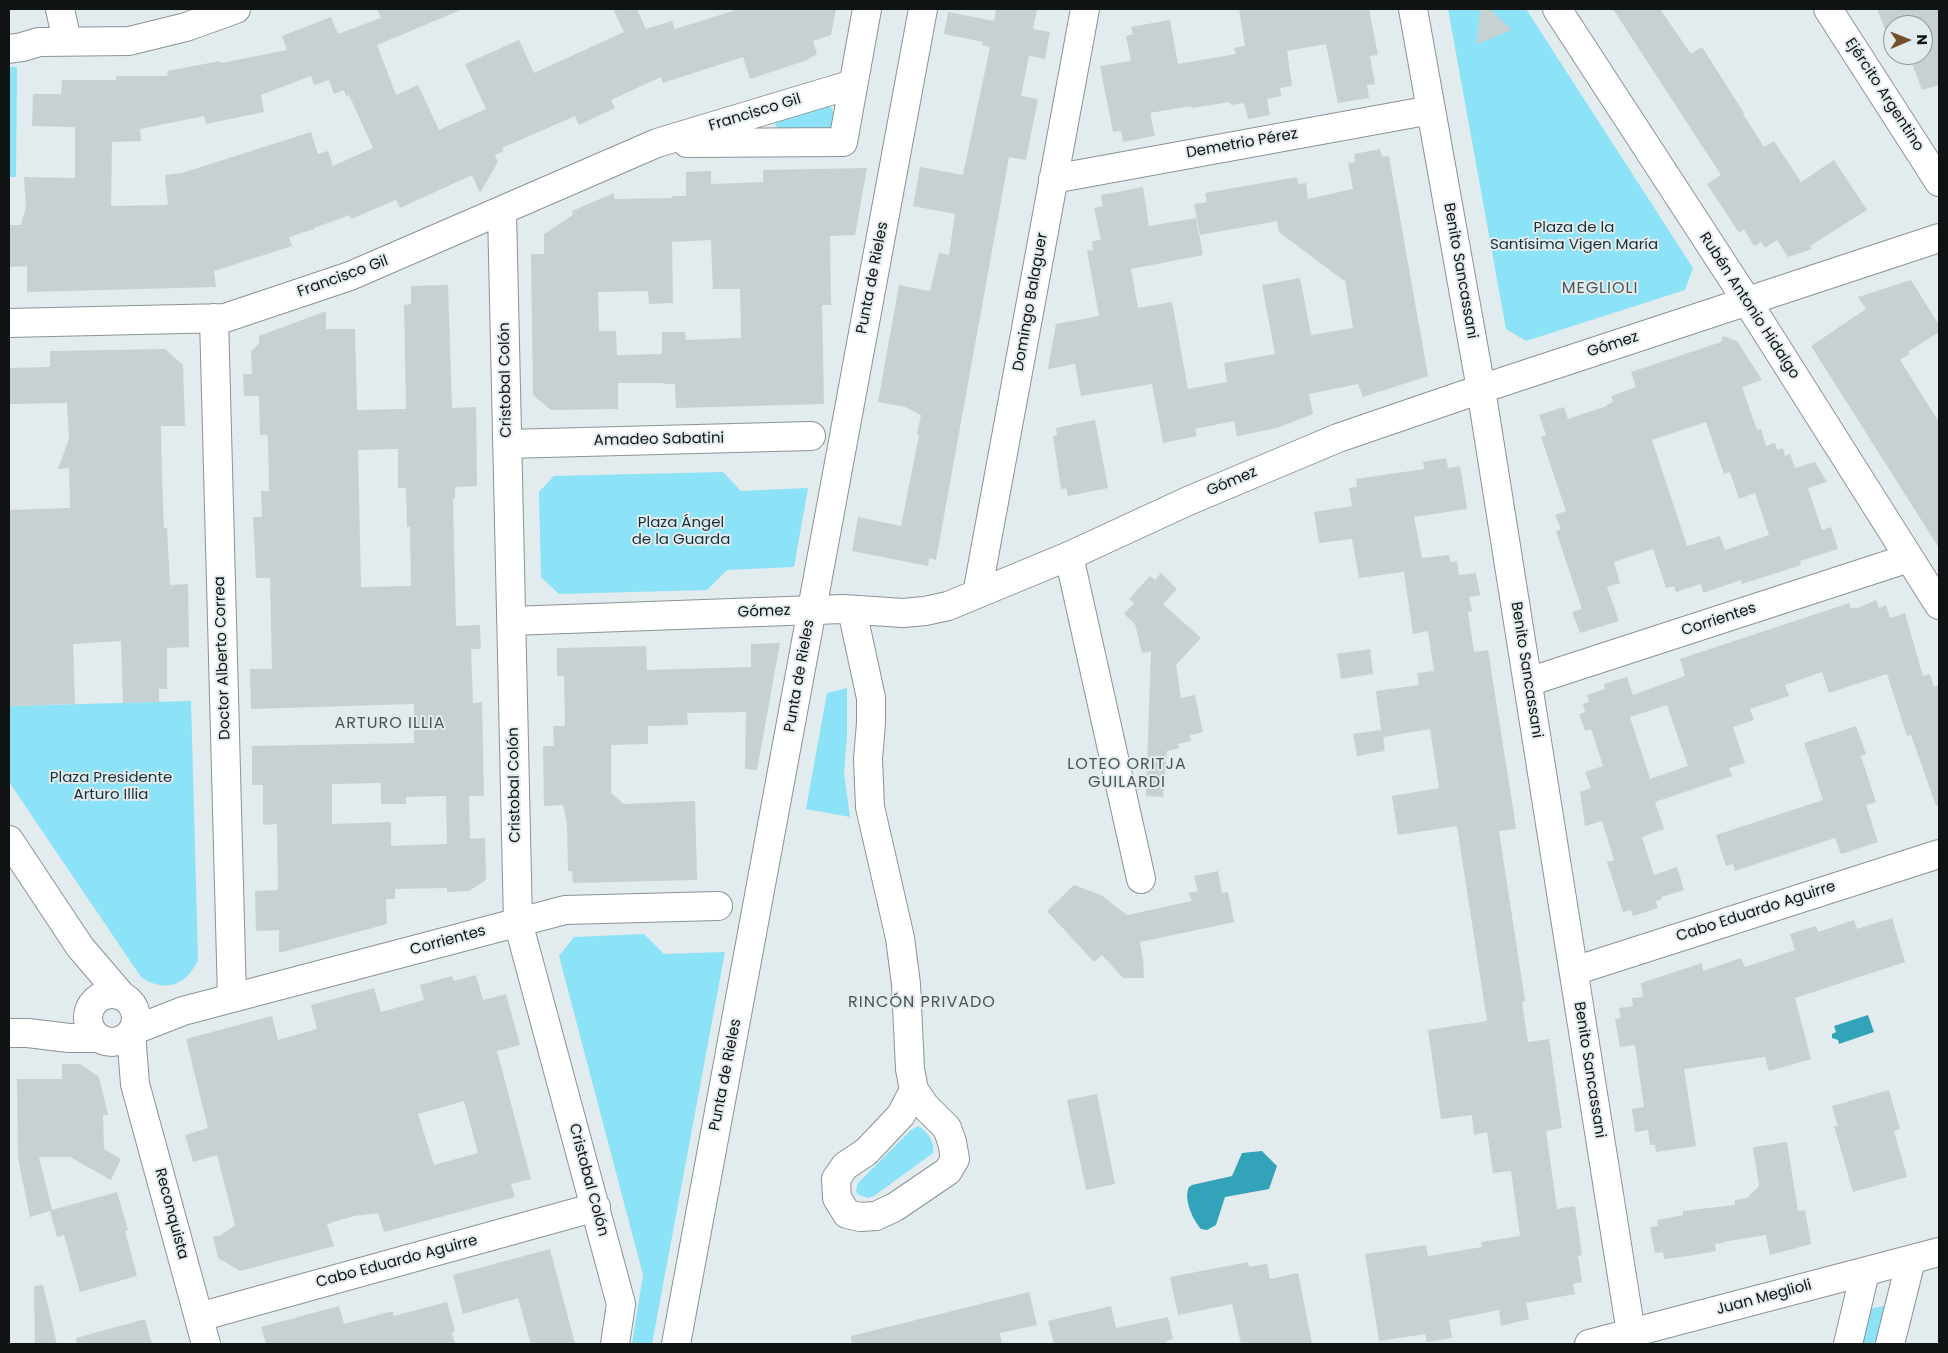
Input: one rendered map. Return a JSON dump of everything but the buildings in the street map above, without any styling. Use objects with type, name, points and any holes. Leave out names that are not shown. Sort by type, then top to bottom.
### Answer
[{"type":"street","points":[[60,9],[67,41]]},
{"type":"street","points":[[9,49],[22,48],[39,42],[129,41],[186,27],[236,9]]},
{"type":"street","points":[[853,84],[867,9]]},
{"type":"street","name":"Punta de Rieles","points":[[676,1344],[924,9]]},
{"type":"street","name":"Domingo Balaguer","points":[[976,594],[1085,9]]},
{"type":"street","name":"Benito Sancassani","points":[[1413,9],[1482,389],[1631,1333]]},
{"type":"street","name":"Rubén Antonio Hidalgo","points":[[1557,9],[1747,301],[1939,605]]},
{"type":"street","name":"Ejército Argentino","points":[[1828,9],[1939,182]]},
{"type":"street","points":[[9,32],[39,42]]},
{"type":"street","name":"Francisco Gil","points":[[9,323],[225,318],[350,276],[657,143],[853,84],[842,142],[657,143]]},
{"type":"street","name":"Demetrio Pérez","points":[[1053,179],[1431,110]]},
{"type":"street","name":"Cristobal Colón","points":[[502,211],[518,922],[621,1304],[615,1344]]},
{"type":"street","name":"Gómez","points":[[511,621],[812,610],[925,612],[948,606],[1069,556],[1188,501],[1338,438],[1939,238]]},
{"type":"street","name":"Doctor Alberto Correa","points":[[214,318],[232,998]]},
{"type":"street","name":"Amadeo Sabatini","points":[[507,444],[811,436]]},
{"type":"street","points":[[1069,556],[1141,879]]},
{"type":"street","name":"Corrientes","points":[[1528,682],[1909,558]]},
{"type":"street","points":[[852,610],[872,698],[872,723],[868,758],[870,807],[900,938],[906,984],[910,1069],[914,1090],[925,1106],[947,1128],[955,1159],[948,1171],[895,1207],[876,1216],[860,1217],[847,1214],[836,1198],[836,1179],[845,1166],[866,1152],[901,1116],[914,1090]]},
{"type":"street","name":"Reconquista","points":[[9,840],[80,948],[121,1024],[135,1084],[206,1344]]},
{"type":"street","name":"Cabo Eduardo Aguirre","points":[[1574,971],[1939,854]]},
{"type":"street","name":"Corrientes","points":[[18,1033],[69,1038],[121,1024],[183,1011],[566,910],[718,906]]},
{"type":"street","name":"Reconquista","points":[[80,948],[91,1007],[88,1018],[91,1029],[121,1024]]},
{"type":"street","name":"Corrientes","points":[[18,1033],[91,1007],[106,994],[121,1024]]},
{"type":"street","name":"Cabo Eduardo Aguirre","points":[[199,1317],[596,1207]]},
{"type":"street","name":"Juan Meglioli","points":[[1589,1344],[1939,1252]]},
{"type":"street","points":[[1890,1344],[1911,1260]]},
{"type":"street","points":[[1848,1344],[1865,1272]]},
{"type":"green space","name":"Plaza de la Santísima Vigen María","points":[[1448,9],[1526,9],[1693,268],[1685,290],[1526,341],[1506,329]]},
{"type":"green space","points":[[9,67],[17,67],[16,177],[9,177]]},
{"type":"green space","points":[[829,105],[834,116],[831,128],[783,130],[776,125],[775,121]]},
{"type":"green space","name":"Plaza Ángel de la Guarda","points":[[723,472],[741,491],[808,488],[794,567],[727,570],[707,590],[559,594],[541,577],[539,492],[554,476]]},
{"type":"green space","points":[[847,688],[847,736],[844,773],[850,817],[806,809],[827,693]]},
{"type":"green space","name":"Plaza Presidente Arturo Illia","points":[[191,701],[198,960],[193,969],[181,981],[166,986],[158,985],[141,977],[9,782],[9,706]]},
{"type":"green space","points":[[644,934],[664,954],[725,952],[652,1344],[632,1344],[643,1275],[559,956],[574,937]]},
{"type":"green space","points":[[918,1126],[930,1138],[933,1145],[933,1153],[874,1196],[868,1198],[857,1194],[858,1183],[911,1130]]},
{"type":"green space","points":[[1891,1304],[1881,1344],[1859,1344],[1866,1310]]},
{"type":"shaded area","points":[[1868,1015],[1874,1032],[1839,1044],[1838,1040],[1832,1038],[1832,1034],[1836,1032],[1834,1026]]},
{"type":"shaded area","points":[[1262,1151],[1277,1166],[1269,1189],[1225,1197],[1216,1225],[1207,1230],[1201,1229],[1192,1215],[1188,1203],[1187,1192],[1189,1187],[1232,1176],[1242,1153]]},
{"type":"district","name":"MEGLIOLI","points":[[1600,289]]},
{"type":"district","name":"ARTURO ILLIA","points":[[390,724]]},
{"type":"district","name":"LOTEO ORITJA GUILARDI","points":[[1127,774]]},
{"type":"district","name":"RINCÓN PRIVADO","points":[[922,1003]]}]
